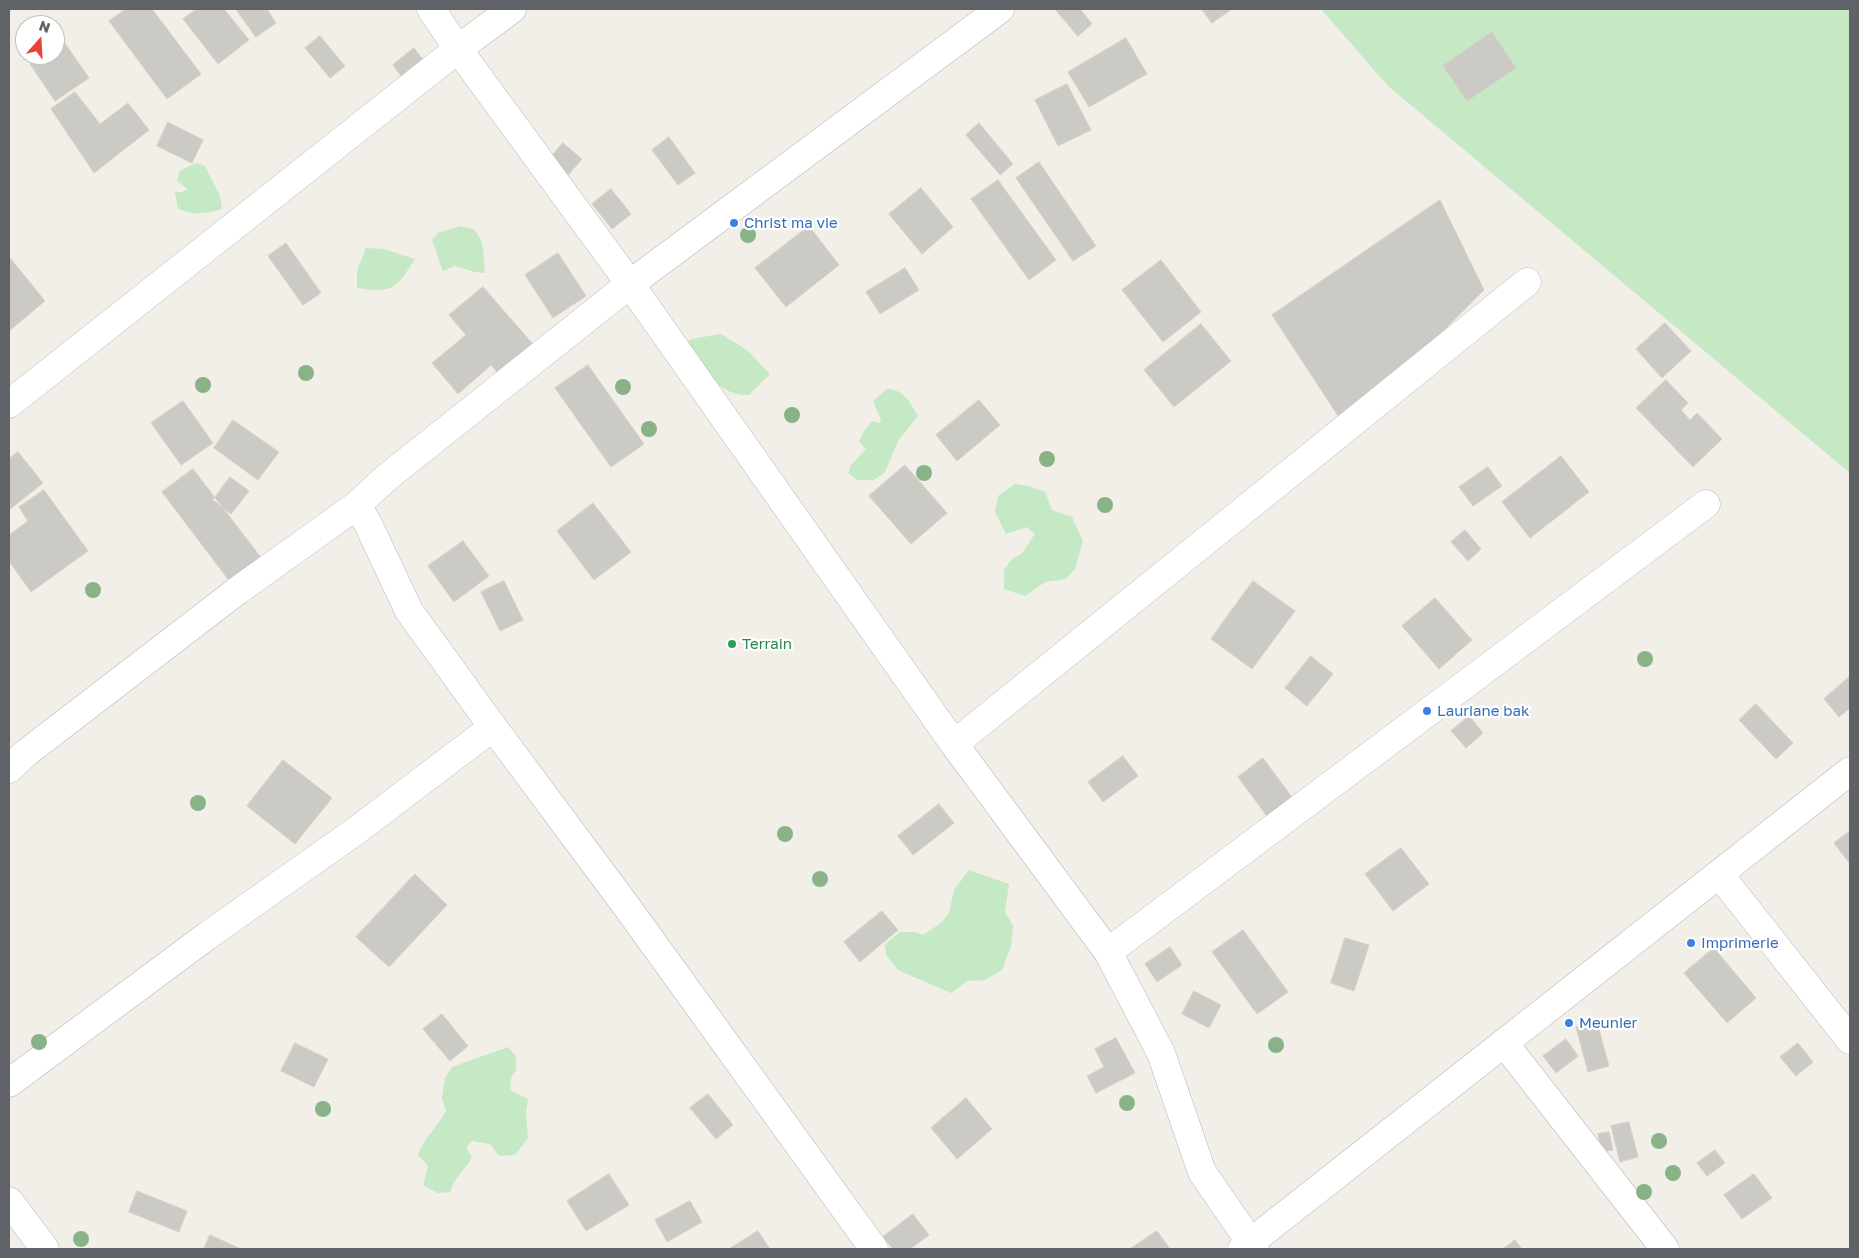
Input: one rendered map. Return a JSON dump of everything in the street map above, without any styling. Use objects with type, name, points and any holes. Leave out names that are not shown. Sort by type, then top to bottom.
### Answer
[{"type":"street","points":[[431,9],[458,49],[630,284],[954,744],[1108,952],[1161,1053],[1202,1172],[1249,1247],[1504,1043],[1850,771]]},
{"type":"street","points":[[9,404],[458,49],[512,9]]},
{"type":"street","points":[[9,769],[26,753],[237,591],[357,505],[386,478],[630,284],[1000,9]]},
{"type":"street","points":[[954,744],[1527,282]]},
{"type":"street","points":[[1108,952],[1706,504]]},
{"type":"street","points":[[357,505],[410,611],[493,727],[633,915],[874,1249]]},
{"type":"street","points":[[9,1083],[207,936],[357,830],[493,727]]},
{"type":"street","points":[[1719,874],[1850,1040]]},
{"type":"street","points":[[1504,1043],[1665,1249]]},
{"type":"street","points":[[9,1200],[45,1249]]},
{"type":"green space","points":[[1321,9],[1850,9],[1850,473],[1388,86]]},
{"type":"green space","points":[[196,163],[205,166],[220,196],[222,209],[200,213],[178,209],[175,192],[182,192],[188,189],[177,181],[180,171]]},
{"type":"green space","points":[[460,226],[475,231],[481,240],[485,273],[455,266],[443,271],[432,240],[438,233]]},
{"type":"green space","points":[[366,248],[384,249],[415,259],[403,277],[392,287],[378,290],[357,288],[357,271]]},
{"type":"green space","points":[[721,334],[747,350],[770,374],[749,395],[728,391],[719,385],[704,371],[684,344],[691,339]]},
{"type":"green space","points":[[887,389],[898,392],[906,397],[918,416],[898,441],[885,472],[874,480],[857,480],[848,473],[851,465],[866,449],[859,442],[864,431],[872,421],[879,423],[881,420],[873,401]]},
{"type":"green space","points":[[1015,484],[1029,486],[1045,492],[1052,510],[1072,517],[1083,541],[1075,569],[1066,579],[1045,582],[1025,596],[1004,589],[1004,570],[1011,560],[1022,553],[1035,534],[1027,527],[1006,534],[995,512],[998,496]]},
{"type":"green space","points":[[969,870],[1009,884],[1005,912],[1013,926],[1011,946],[1002,970],[985,980],[967,981],[951,993],[898,970],[886,955],[885,944],[900,932],[915,932],[923,935],[941,923],[949,913],[954,890]]},
{"type":"green space","points":[[508,1047],[516,1056],[516,1070],[511,1078],[510,1090],[528,1099],[526,1113],[528,1138],[515,1155],[499,1156],[490,1144],[472,1141],[466,1148],[472,1157],[454,1182],[450,1192],[438,1193],[423,1185],[428,1166],[418,1155],[446,1111],[442,1098],[445,1078],[452,1067]]},
{"type":"building","points":[[126,9],[152,9],[201,74],[167,99],[109,21]]},
{"type":"building","points":[[197,9],[224,9],[249,40],[218,64],[183,19]]},
{"type":"building","points":[[236,9],[267,9],[276,23],[256,37]]},
{"type":"building","points":[[1055,9],[1080,9],[1092,24],[1078,36]]},
{"type":"building","points":[[1202,9],[1232,9],[1212,23]]},
{"type":"building","points":[[1492,32],[1516,68],[1467,101],[1443,66]]},
{"type":"building","points":[[320,36],[345,66],[330,78],[305,48]]},
{"type":"building","points":[[1126,38],[1147,74],[1089,107],[1068,72]]},
{"type":"building","points":[[65,43],[89,78],[55,101],[31,65],[65,65]]},
{"type":"building","points":[[414,48],[431,70],[409,87],[393,65]]},
{"type":"building","points":[[1067,84],[1091,130],[1058,146],[1035,100]]},
{"type":"building","points":[[75,92],[100,124],[128,103],[149,130],[94,173],[51,109]]},
{"type":"building","points":[[168,122],[203,140],[192,163],[157,146]]},
{"type":"building","points":[[979,123],[1013,164],[1000,175],[966,135]]},
{"type":"building","points":[[669,137],[695,173],[678,185],[652,150]]},
{"type":"building","points":[[563,143],[582,159],[568,175],[549,159]]},
{"type":"building","points":[[1039,162],[1096,246],[1073,261],[1016,178]]},
{"type":"building","points":[[998,180],[1056,260],[1029,280],[971,199]]},
{"type":"building","points":[[921,188],[953,227],[922,254],[889,214]]},
{"type":"building","points":[[611,189],[631,214],[612,229],[592,204]]},
{"type":"building","points":[[1440,200],[1484,290],[1346,428],[1272,315]]},
{"type":"building","points":[[809,226],[839,265],[786,307],[755,268]]},
{"type":"building","points":[[286,243],[321,293],[303,305],[268,256]]},
{"type":"building","points":[[558,253],[586,296],[553,318],[525,275]]},
{"type":"building","points":[[9,259],[45,301],[9,331]]},
{"type":"building","points":[[1161,260],[1201,312],[1163,342],[1122,290]]},
{"type":"building","points":[[905,268],[919,290],[880,314],[866,292]]},
{"type":"building","points":[[483,287],[538,350],[503,379],[491,365],[458,394],[432,363],[466,335],[449,315]]},
{"type":"building","points":[[1665,323],[1691,351],[1662,378],[1636,349]]},
{"type":"building","points":[[1201,324],[1231,361],[1174,407],[1144,370]]},
{"type":"building","points":[[588,365],[644,444],[611,467],[555,388]]},
{"type":"building","points":[[1666,380],[1688,403],[1681,410],[1690,420],[1697,413],[1722,439],[1693,467],[1636,408]]},
{"type":"building","points":[[979,400],[1000,425],[957,461],[936,435]]},
{"type":"building","points":[[183,401],[213,443],[181,465],[151,423]]},
{"type":"building","points":[[233,420],[279,452],[258,480],[214,448]]},
{"type":"building","points":[[18,452],[43,483],[9,510],[9,459]]},
{"type":"building","points":[[1561,456],[1589,492],[1530,538],[1502,502]]},
{"type":"building","points":[[905,465],[947,513],[911,544],[869,496]]},
{"type":"building","points":[[1488,467],[1502,486],[1473,506],[1459,487]]},
{"type":"building","points":[[193,469],[269,568],[237,591],[162,492]]},
{"type":"building","points":[[230,477],[249,491],[231,514],[213,500]]},
{"type":"building","points":[[44,490],[88,551],[31,592],[9,561],[9,535],[28,521],[19,507]]},
{"type":"building","points":[[593,503],[631,552],[594,580],[557,531]]},
{"type":"building","points":[[1465,530],[1481,549],[1468,561],[1451,542]]},
{"type":"building","points":[[463,541],[489,576],[454,602],[428,566]]},
{"type":"building","points":[[504,581],[523,620],[500,631],[481,592]]},
{"type":"building","points":[[1253,581],[1295,611],[1252,669],[1211,639]]},
{"type":"building","points":[[1435,598],[1472,640],[1439,669],[1402,626]]},
{"type":"building","points":[[1311,656],[1333,674],[1307,706],[1285,688]]},
{"type":"building","points":[[1850,676],[1850,708],[1839,717],[1824,699]]},
{"type":"building","points":[[1756,704],[1793,743],[1776,759],[1739,720]]},
{"type":"building","points":[[1469,716],[1483,733],[1466,748],[1451,731]]},
{"type":"building","points":[[1123,756],[1138,776],[1103,802],[1088,782]]},
{"type":"building","points":[[1263,758],[1294,800],[1269,819],[1238,777]]},
{"type":"building","points":[[283,760],[332,798],[295,844],[247,806]]},
{"type":"building","points":[[939,804],[954,823],[913,855],[898,836]]},
{"type":"building","points":[[1850,831],[1850,864],[1834,843]]},
{"type":"building","points":[[1401,848],[1429,884],[1393,911],[1365,874]]},
{"type":"building","points":[[415,874],[447,905],[389,967],[356,937]]},
{"type":"building","points":[[882,911],[898,930],[860,962],[844,942]]},
{"type":"building","points":[[1243,930],[1288,992],[1257,1014],[1212,952]]},
{"type":"building","points":[[1345,938],[1369,945],[1354,991],[1331,983]]},
{"type":"building","points":[[1170,947],[1182,965],[1157,982],[1145,964]]},
{"type":"building","points":[[1714,948],[1756,998],[1727,1023],[1684,973]]},
{"type":"building","points":[[1194,991],[1221,1005],[1209,1028],[1182,1014]]},
{"type":"building","points":[[442,1014],[468,1046],[450,1061],[423,1029]]},
{"type":"building","points":[[1597,1022],[1609,1066],[1588,1072],[1576,1027]]},
{"type":"building","points":[[1116,1038],[1135,1073],[1096,1093],[1087,1076],[1104,1067],[1095,1049]]},
{"type":"building","points":[[1566,1039],[1578,1056],[1556,1073],[1543,1056]]},
{"type":"building","points":[[295,1043],[328,1059],[314,1087],[281,1071]]},
{"type":"building","points":[[1798,1043],[1813,1062],[1796,1076],[1780,1057]]},
{"type":"building","points":[[708,1094],[733,1125],[716,1139],[690,1108]]},
{"type":"building","points":[[966,1098],[992,1129],[957,1159],[931,1128]]},
{"type":"building","points":[[1629,1122],[1638,1157],[1620,1162],[1611,1126]]},
{"type":"building","points":[[1609,1132],[1613,1150],[1602,1152],[1598,1134]]},
{"type":"building","points":[[1715,1150],[1725,1163],[1707,1176],[1697,1163]]},
{"type":"building","points":[[609,1174],[629,1205],[586,1231],[567,1201]]},
{"type":"building","points":[[1754,1174],[1772,1198],[1742,1219],[1724,1195]]},
{"type":"building","points":[[137,1191],[187,1211],[179,1232],[129,1212]]},
{"type":"building","points":[[690,1201],[702,1222],[667,1242],[655,1220]]},
{"type":"building","points":[[913,1214],[929,1235],[910,1249],[893,1249],[883,1237]]},
{"type":"building","points":[[758,1231],[770,1249],[729,1249]]},
{"type":"building","points":[[1157,1231],[1170,1249],[1130,1249]]},
{"type":"building","points":[[210,1235],[241,1249],[204,1249]]},
{"type":"building","points":[[1515,1240],[1522,1249],[1503,1249]]},
{"type":"place","name":"Christ ma vie","points":[[734,223]]},
{"type":"place","name":"Terrain","points":[[732,644]]},
{"type":"place","name":"Lauriane bak","points":[[1427,711]]},
{"type":"place","name":"Imprimerie","points":[[1691,943]]},
{"type":"place","name":"Meunier","points":[[1569,1023]]}]
